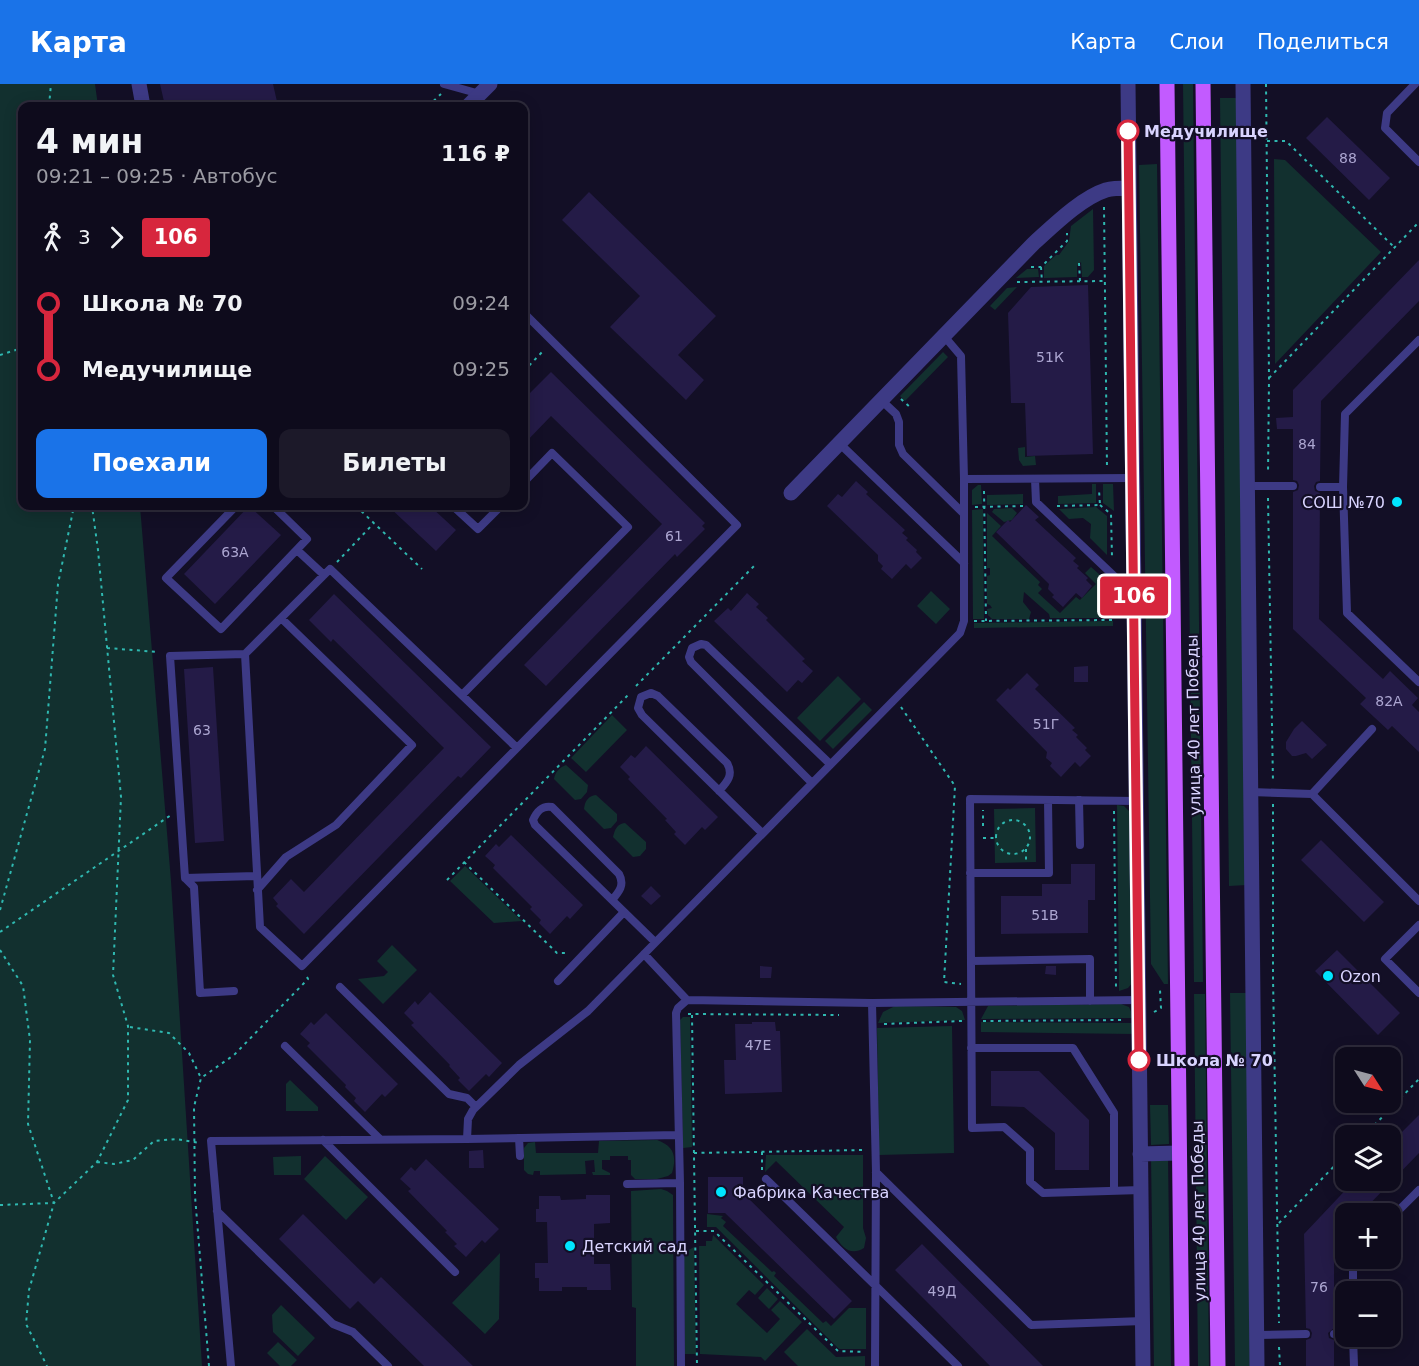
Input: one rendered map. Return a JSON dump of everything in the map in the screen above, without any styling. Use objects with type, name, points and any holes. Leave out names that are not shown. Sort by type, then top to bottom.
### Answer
[{"type":"main road","name":"улица 40 лет Победы","points":[[1167,84],[1182,1366]]},
{"type":"main road","name":"улица 40 лет Победы","points":[[1203,84],[1218,1366]]},
{"type":"street","points":[[139,84],[142,102]]},
{"type":"street","points":[[1128,84],[1143,1366]]},
{"type":"street","points":[[1243,84],[1257,1366]]},
{"type":"street","points":[[472,102],[485,89]]},
{"type":"street","points":[[791,493],[1034,243],[1090,197],[1106,190],[1129,188]]},
{"type":"street","points":[[1140,1154],[1179,1153]]},
{"type":"lane","points":[[1415,84],[1387,113],[1385,128],[1419,162]]},
{"type":"lane","points":[[447,85],[485,89]]},
{"type":"lane","points":[[245,654],[260,927],[302,966],[737,525],[528,317]]},
{"type":"lane","points":[[467,1139],[468,1119],[476,1107],[519,1065],[588,1011],[960,633],[964,621],[962,356],[944,336]]},
{"type":"lane","points":[[1419,340],[1345,414],[1343,487],[1347,614],[1419,682]]},
{"type":"lane","points":[[881,400],[896,414],[899,422],[899,445],[903,454],[964,514]]},
{"type":"lane","points":[[839,443],[964,563]]},
{"type":"lane","points":[[462,696],[628,527],[552,453],[528,478]]},
{"type":"lane","points":[[964,479],[1132,478]]},
{"type":"lane","points":[[1035,479],[1036,502],[1134,594]]},
{"type":"lane","points":[[1247,486],[1293,486]]},
{"type":"lane","points":[[1320,487],[1343,487]]},
{"type":"lane","points":[[232,510],[166,578],[221,629],[308,539],[277,510]]},
{"type":"lane","points":[[457,510],[478,529],[497,510]]},
{"type":"lane","points":[[297,550],[327,572],[517,748]]},
{"type":"lane","points":[[234,991],[200,993],[194,887],[185,878],[170,656],[245,654],[327,572]]},
{"type":"lane","points":[[257,890],[286,857],[336,825],[412,746],[281,618]]},
{"type":"lane","points":[[811,782],[691,662],[689,657],[692,648],[701,644],[706,645],[829,764]]},
{"type":"lane","points":[[719,790],[728,782],[730,768],[727,763],[658,696],[651,693],[641,697],[638,708],[642,715],[762,833]]},
{"type":"lane","points":[[1312,794],[1372,729]]},
{"type":"lane","points":[[1251,792],[1312,794],[1419,901]]},
{"type":"lane","points":[[1136,801],[970,799],[972,1128],[1004,1127],[1030,1150],[1030,1182],[1043,1192],[1141,1190]]},
{"type":"lane","points":[[970,873],[1049,873],[1048,800]]},
{"type":"lane","points":[[1079,800],[1080,845]]},
{"type":"lane","points":[[612,900],[622,886],[619,874],[552,807],[541,808],[533,820],[535,825],[655,942]]},
{"type":"lane","points":[[185,878],[256,876]]},
{"type":"lane","points":[[558,981],[624,912]]},
{"type":"lane","points":[[1419,925],[1385,959],[1419,993]]},
{"type":"lane","points":[[644,954],[687,1000]]},
{"type":"lane","points":[[971,961],[1090,959],[1090,1001]]},
{"type":"lane","points":[[340,987],[449,1094],[467,1098],[476,1107]]},
{"type":"lane","points":[[681,1366],[676,1013],[687,1000],[872,1003],[1139,1000]]},
{"type":"lane","points":[[872,1003],[876,1172],[875,1366]]},
{"type":"lane","points":[[285,1046],[380,1139]]},
{"type":"lane","points":[[971,1048],[1073,1048],[1114,1113],[1114,1190]]},
{"type":"lane","points":[[231,1366],[211,1141],[678,1135]]},
{"type":"lane","points":[[519,1138],[520,1156]]},
{"type":"lane","points":[[323,1140],[455,1272]]},
{"type":"lane","points":[[876,1172],[1031,1324],[1143,1321]]},
{"type":"lane","points":[[766,1179],[958,1366]]},
{"type":"lane","points":[[627,1185],[680,1183]]},
{"type":"lane","points":[[1401,1208],[1419,1190]]},
{"type":"lane","points":[[217,1211],[333,1324],[353,1332],[388,1366]]},
{"type":"lane","points":[[1257,1335],[1306,1334]]},
{"type":"lane","points":[[1353,1347],[1354,1366]]},
{"type":"path","points":[[49,102],[51,84]]},
{"type":"path","points":[[1266,84],[1273,977],[1280,1366]]},
{"type":"path","points":[[432,102],[447,85]]},
{"type":"path","points":[[1266,141],[1286,141],[1395,248]]},
{"type":"path","points":[[1104,206],[1107,468]]},
{"type":"path","points":[[1269,378],[1419,222]]},
{"type":"path","points":[[1028,267],[1041,267],[1067,241],[1067,228]]},
{"type":"path","points":[[1079,264],[1080,281]]},
{"type":"path","points":[[1041,267],[1042,282]]},
{"type":"path","points":[[1008,282],[1105,281]]},
{"type":"path","points":[[528,367],[553,341]]},
{"type":"path","points":[[0,355],[18,349]]},
{"type":"path","points":[[898,396],[912,409]]},
{"type":"path","points":[[1041,507],[1100,505],[1099,478]]},
{"type":"path","points":[[984,479],[986,621]]},
{"type":"path","points":[[972,507],[1023,506]]},
{"type":"path","points":[[0,910],[45,749],[58,584],[73,510]]},
{"type":"path","points":[[47,1366],[26,1324],[29,1290],[54,1203],[97,1162],[128,1100],[128,1026],[113,975],[121,797],[92,510]]},
{"type":"path","points":[[360,510],[423,569]]},
{"type":"path","points":[[327,572],[374,523]]},
{"type":"path","points":[[447,880],[756,564]]},
{"type":"path","points":[[973,621],[1112,620]]},
{"type":"path","points":[[107,648],[164,653],[170,656]]},
{"type":"path","points":[[894,698],[955,786],[944,982],[971,984]]},
{"type":"path","points":[[1114,805],[1116,1001]]},
{"type":"path","points":[[0,932],[173,814]]},
{"type":"path","points":[[1007,821],[1021,822],[1030,833],[1027,846],[1016,854],[1009,854],[1002,850],[996,838],[997,831],[1007,821]]},
{"type":"path","points":[[982,838],[996,838]]},
{"type":"path","points":[[464,862],[557,953],[570,954]]},
{"type":"path","points":[[0,950],[23,986],[30,1040],[28,1124],[54,1203]]},
{"type":"path","points":[[872,1024],[1139,1020],[1161,1008],[1160,990],[1168,990]]},
{"type":"path","points":[[697,1366],[690,1014],[843,1015]]},
{"type":"path","points":[[128,1026],[169,1033],[189,1053],[201,1078]]},
{"type":"path","points":[[1375,1125],[1419,1079]]},
{"type":"path","points":[[97,1162],[114,1164],[133,1160],[154,1141],[176,1139],[210,1143]]},
{"type":"path","points":[[679,1153],[866,1150]]},
{"type":"path","points":[[762,1152],[762,1171],[766,1179]]},
{"type":"path","points":[[1278,1225],[1335,1165]]},
{"type":"path","points":[[0,1205],[54,1203]]},
{"type":"path","points":[[696,1231],[714,1231],[838,1351],[868,1353]]},
{"type":"green space","points":[[0,84],[95,84],[97,102],[18,102],[18,510],[140,510],[171,881],[202,1366],[0,1366]]},
{"type":"green space","points":[[1183,84],[1193,84],[1203,982],[1194,982]]},
{"type":"green space","points":[[1220,98],[1238,98],[1247,885],[1229,886]]},
{"type":"green space","points":[[1274,159],[1285,160],[1381,252],[1275,364]]},
{"type":"green space","points":[[1157,164],[1168,984],[1164,984],[1151,964],[1139,165]]},
{"type":"green space","points":[[1093,209],[1094,270],[1088,277],[1082,277],[1081,262],[1077,266],[1077,277],[1044,278],[1044,266],[1059,255],[1069,241],[1071,226]]},
{"type":"green space","points":[[1027,269],[1038,269],[1039,277],[1016,278]]},
{"type":"green space","points":[[1017,287],[995,310],[990,306],[1007,288]]},
{"type":"green space","points":[[943,352],[948,357],[905,401],[900,396]]},
{"type":"green space","points":[[1025,447],[1025,457],[1035,456],[1036,465],[1023,466],[1019,460],[1018,448]]},
{"type":"green space","points":[[1092,484],[1096,484],[1096,503],[1058,504],[1058,496],[1092,494]]},
{"type":"green space","points":[[1103,484],[1113,484],[1114,511],[1103,503]]},
{"type":"green space","points":[[981,485],[982,504],[972,505],[972,490]]},
{"type":"green space","points":[[1023,494],[1023,504],[987,505],[987,495]]},
{"type":"green space","points":[[1096,507],[1107,516],[1107,555],[1090,538],[1091,524],[1083,518],[1069,519],[1059,509]]},
{"type":"green space","points":[[1012,508],[1017,513],[1012,520],[1004,522],[992,512],[994,509]]},
{"type":"green space","points":[[983,509],[984,619],[973,619],[972,510]]},
{"type":"green space","points":[[987,513],[1001,526],[992,536],[1040,582],[1038,585],[1042,589],[1038,593],[1060,613],[1076,597],[1080,600],[1096,584],[1085,573],[1091,567],[1108,582],[1108,618],[1050,618],[1049,614],[1024,592],[1023,602],[1031,612],[1029,619],[992,619],[987,609],[992,608],[987,604],[987,576],[990,575],[990,568],[987,568]]},
{"type":"green space","points":[[931,591],[950,609],[936,624],[917,606]]},
{"type":"green space","points":[[1113,621],[1113,626],[974,628],[974,623]]},
{"type":"green space","points":[[838,676],[861,699],[820,741],[797,718]]},
{"type":"green space","points":[[864,702],[872,710],[833,749],[825,741]]},
{"type":"green space","points":[[612,715],[627,730],[586,772],[571,758]]},
{"type":"green space","points":[[566,765],[588,785],[587,792],[581,799],[575,800],[554,779],[558,770]]},
{"type":"green space","points":[[596,795],[617,814],[617,821],[611,828],[604,829],[584,809],[587,799]]},
{"type":"green space","points":[[1117,805],[1124,806],[1130,812],[1133,982],[1128,988],[1119,991]]},
{"type":"green space","points":[[1035,808],[1036,862],[995,863],[994,809]]},
{"type":"green space","points":[[625,823],[646,842],[646,849],[640,856],[633,857],[613,837],[617,827]]},
{"type":"green space","points":[[465,866],[522,921],[494,923],[450,881]]},
{"type":"green space","points":[[392,945],[417,970],[383,1004],[358,979],[384,976],[388,972],[377,961]]},
{"type":"green space","points":[[1230,993],[1247,993],[1252,1366],[1235,1366]]},
{"type":"green space","points":[[1194,994],[1205,994],[1209,1366],[1198,1366]]},
{"type":"green space","points":[[1121,1004],[1129,1007],[1134,1018],[981,1019],[988,1006]]},
{"type":"green space","points":[[895,1006],[956,1007],[962,1011],[965,1020],[878,1023],[883,1012]]},
{"type":"green space","points":[[683,1017],[690,1017],[692,1147],[683,1148],[680,1020]]},
{"type":"green space","points":[[981,1022],[1134,1023],[1134,1034],[981,1032]]},
{"type":"green space","points":[[952,1026],[954,1153],[879,1155],[877,1028]]},
{"type":"green space","points":[[290,1080],[318,1107],[318,1111],[286,1111],[286,1084]]},
{"type":"green space","points":[[1150,1105],[1168,1105],[1169,1144],[1151,1145]]},
{"type":"green space","points":[[657,1140],[671,1149],[674,1162],[672,1173],[657,1179],[635,1179],[631,1175],[631,1160],[628,1160],[628,1156],[610,1156],[610,1160],[602,1160],[602,1169],[610,1175],[593,1175],[594,1160],[585,1161],[586,1174],[540,1175],[540,1171],[534,1171],[533,1175],[524,1170],[524,1148],[528,1143],[535,1142],[536,1153],[598,1153],[599,1141]]},
{"type":"green space","points":[[766,1155],[863,1155],[863,1228],[866,1238],[864,1248],[855,1251],[847,1250],[836,1237],[844,1227],[776,1161],[765,1172]]},
{"type":"green space","points":[[301,1156],[301,1175],[274,1175],[273,1157]]},
{"type":"green space","points":[[325,1156],[368,1197],[346,1220],[304,1179]]},
{"type":"green space","points":[[1151,1158],[1168,1158],[1171,1366],[1154,1366]]},
{"type":"green space","points":[[661,1189],[673,1195],[674,1366],[636,1366],[636,1308],[632,1307],[631,1191]]},
{"type":"green space","points":[[707,1214],[723,1216],[721,1218],[726,1222],[723,1226],[772,1272],[774,1271],[776,1273],[774,1276],[823,1323],[826,1321],[831,1326],[849,1308],[866,1308],[866,1349],[839,1349],[716,1227],[707,1227]]},
{"type":"green space","points":[[713,1235],[764,1285],[755,1295],[749,1290],[736,1304],[767,1333],[780,1319],[771,1310],[780,1301],[802,1322],[765,1361],[761,1357],[700,1354],[699,1246],[706,1246],[706,1241],[712,1241]]},
{"type":"green space","points":[[694,1247],[696,1354],[685,1354],[684,1258],[687,1251]]},
{"type":"green space","points":[[500,1253],[499,1319],[485,1334],[452,1303]]},
{"type":"green space","points":[[767,1288],[778,1299],[769,1309],[758,1298]]},
{"type":"green space","points":[[281,1305],[315,1338],[298,1356],[273,1332],[272,1315]]},
{"type":"green space","points":[[807,1329],[836,1357],[865,1356],[865,1366],[798,1366],[784,1352]]},
{"type":"green space","points":[[278,1342],[297,1360],[291,1366],[280,1366],[267,1353]]},
{"type":"building","points":[[160,84],[273,84],[277,102],[164,102]]},
{"type":"building","points":[[1327,117],[1390,178],[1369,200],[1306,138]]},
{"type":"building","points":[[589,192],[716,316],[678,355],[704,380],[686,400],[610,327],[640,296],[562,220]]},
{"type":"building","points":[[1419,260],[1419,301],[1321,401],[1320,481],[1314,486],[1315,491],[1320,493],[1319,619],[1383,679],[1390,671],[1418,698],[1412,705],[1419,712],[1419,752],[1392,726],[1388,730],[1360,704],[1366,698],[1293,629],[1293,492],[1298,490],[1299,485],[1293,480],[1293,429],[1277,429],[1276,418],[1293,417],[1293,390]]},
{"type":"building","points":[[1088,285],[1093,454],[1027,456],[1025,403],[1011,403],[1008,313],[1031,287]]},
{"type":"building","points":[[551,372],[705,523],[702,526],[705,529],[677,557],[675,554],[546,686],[524,665],[662,524],[551,416],[528,440],[528,395]]},
{"type":"building","points":[[856,481],[868,492],[866,494],[905,530],[902,533],[908,538],[906,540],[922,558],[911,569],[906,564],[892,579],[881,569],[883,566],[878,561],[878,555],[827,506],[838,494],[842,497]]},
{"type":"building","points":[[1026,505],[1039,517],[1035,520],[1076,558],[1073,561],[1079,566],[1077,568],[1088,578],[1086,580],[1092,586],[1082,598],[1076,593],[1063,607],[1052,597],[1054,595],[1048,589],[1049,584],[996,532],[1008,520],[1010,522]]},
{"type":"building","points":[[245,510],[253,510],[281,535],[215,604],[184,574]]},
{"type":"building","points":[[392,510],[434,510],[456,530],[436,551]]},
{"type":"building","points":[[747,593],[759,604],[756,607],[768,618],[766,620],[805,659],[802,661],[813,671],[802,683],[798,680],[787,692],[714,621],[728,608],[731,611]]},
{"type":"building","points":[[334,594],[491,747],[461,778],[458,776],[304,934],[276,906],[278,904],[273,898],[291,879],[304,892],[444,748],[333,639],[331,642],[309,620]]},
{"type":"building","points":[[1088,666],[1088,682],[1074,682],[1074,667]]},
{"type":"building","points":[[213,667],[224,841],[195,843],[184,669]]},
{"type":"building","points":[[1027,673],[1039,685],[1035,689],[1075,728],[1072,730],[1078,735],[1076,737],[1087,748],[1085,750],[1091,756],[1080,767],[1075,762],[1061,777],[1050,766],[1052,763],[1046,758],[1047,752],[996,700]]},
{"type":"building","points":[[1302,721],[1327,745],[1312,759],[1306,753],[1292,756],[1286,749],[1286,742]]},
{"type":"building","points":[[646,746],[718,817],[705,830],[702,827],[685,845],[674,834],[676,832],[665,820],[667,819],[628,779],[630,777],[620,767],[631,755],[635,758]]},
{"type":"building","points":[[511,835],[583,905],[570,919],[567,916],[550,934],[539,923],[541,920],[530,909],[532,907],[493,868],[495,865],[485,856],[496,844],[499,847]]},
{"type":"building","points":[[1321,840],[1384,902],[1364,922],[1301,860]]},
{"type":"building","points":[[1071,864],[1095,864],[1095,900],[1088,900],[1088,933],[1001,934],[1001,896],[1042,896],[1042,884],[1071,884]]},
{"type":"building","points":[[651,886],[661,896],[651,905],[641,896]]},
{"type":"building","points":[[1337,950],[1400,1013],[1378,1035],[1315,971]]},
{"type":"building","points":[[760,966],[772,967],[771,978],[760,978]]},
{"type":"building","points":[[1046,966],[1056,966],[1056,975],[1045,974]]},
{"type":"building","points":[[430,992],[502,1063],[489,1077],[486,1074],[469,1091],[458,1080],[460,1078],[450,1065],[411,1025],[414,1023],[404,1013],[415,1001],[418,1005]]},
{"type":"building","points":[[326,1013],[398,1084],[385,1097],[382,1094],[365,1112],[354,1101],[356,1098],[345,1087],[346,1085],[307,1046],[310,1043],[300,1034],[311,1022],[314,1025]]},
{"type":"building","points":[[752,1022],[775,1022],[776,1031],[780,1031],[782,1092],[725,1094],[724,1060],[736,1060],[735,1024],[752,1024]]},
{"type":"building","points":[[991,1071],[1039,1071],[1089,1120],[1089,1170],[1055,1170],[1055,1133],[1024,1107],[991,1106]]},
{"type":"building","points":[[1419,1115],[1419,1153],[1401,1172],[1401,1133]]},
{"type":"building","points":[[483,1150],[484,1168],[469,1168],[469,1151]]},
{"type":"building","points":[[426,1159],[499,1229],[485,1243],[482,1240],[466,1257],[454,1246],[457,1244],[445,1232],[447,1231],[408,1191],[411,1189],[400,1179],[411,1167],[415,1171]]},
{"type":"building","points":[[708,1177],[743,1177],[743,1193],[852,1301],[834,1319],[725,1213],[708,1213]]},
{"type":"building","points":[[1345,1191],[1382,1191],[1371,1203],[1335,1203],[1334,1328],[1328,1333],[1329,1338],[1334,1340],[1334,1366],[1306,1366],[1306,1340],[1311,1338],[1312,1333],[1306,1328],[1304,1234]]},
{"type":"building","points":[[586,1195],[610,1195],[610,1223],[594,1224],[594,1264],[610,1264],[611,1290],[562,1287],[562,1291],[539,1291],[539,1278],[535,1278],[535,1263],[548,1263],[547,1222],[536,1222],[539,1196],[560,1196],[561,1200],[586,1199]]},
{"type":"building","points":[[303,1214],[374,1284],[381,1277],[473,1366],[424,1366],[358,1301],[350,1309],[279,1239]]},
{"type":"building","points":[[922,1244],[1043,1366],[990,1366],[895,1270]]},
{"type":"bus line","name":"106","points":[[1128,131],[1139,1060]]},
{"type":"place","name":"Медучилище","points":[[1128,131]]},
{"type":"place","name":"СОШ №70","points":[[1397,502]]},
{"type":"place","name":"Ozon","points":[[1328,976]]},
{"type":"place","name":"Школа № 70","points":[[1139,1060]]},
{"type":"place","name":"Фабрика Качества","points":[[721,1192]]},
{"type":"place","name":"Детский сад","points":[[570,1246]]}]
